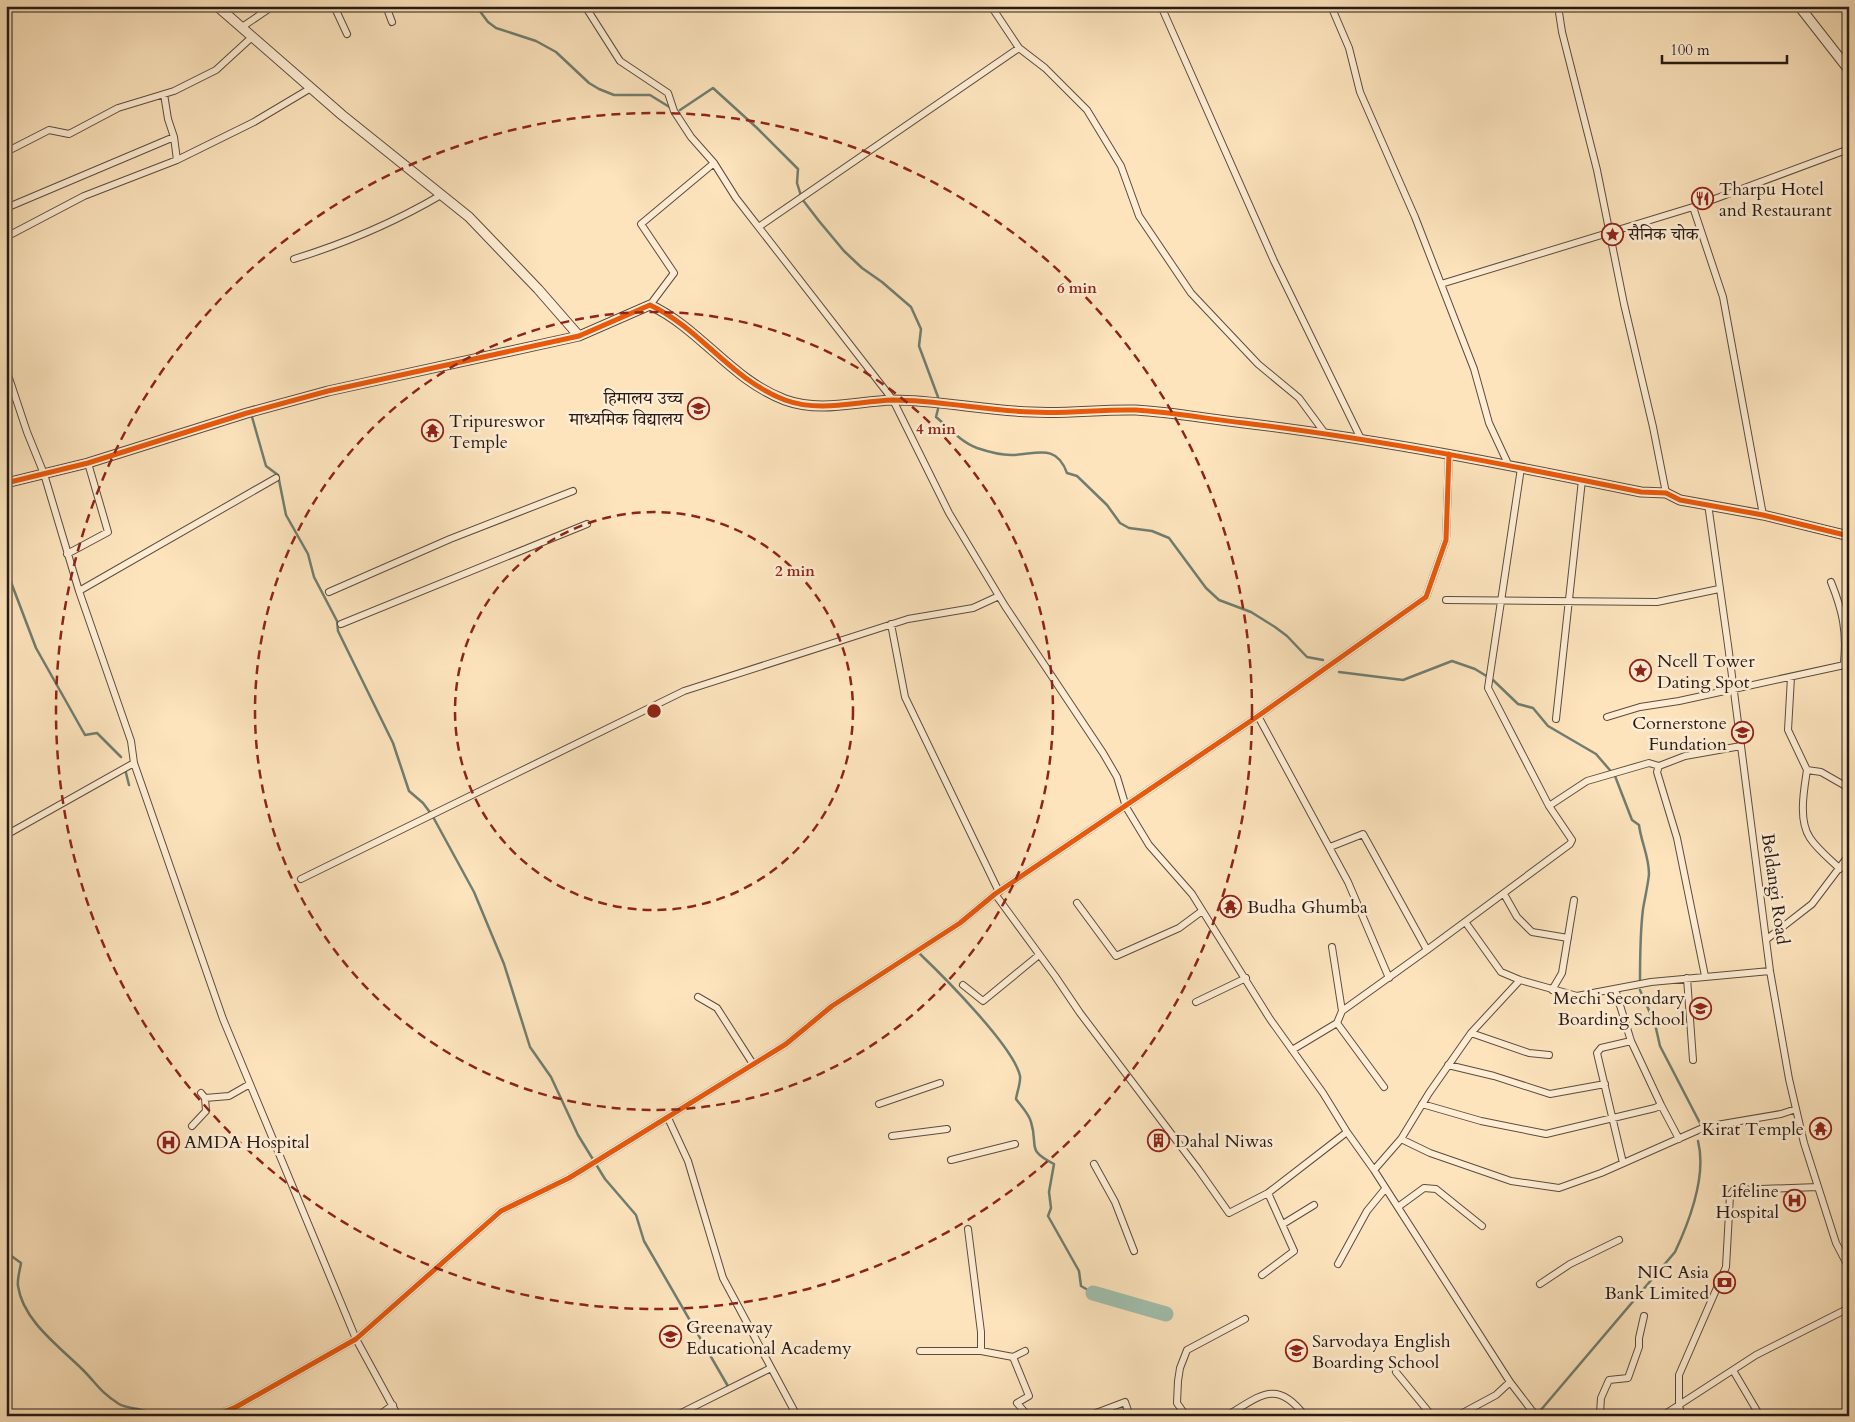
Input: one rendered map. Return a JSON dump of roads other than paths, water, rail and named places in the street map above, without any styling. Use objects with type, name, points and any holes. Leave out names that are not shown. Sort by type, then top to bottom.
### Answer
[{"type":"street","points":[[217,6],[311,88],[469,217],[538,289],[578,336]]},
{"type":"street","points":[[242,27],[273,6]]},
{"type":"street","points":[[334,6],[347,34]]},
{"type":"street","points":[[386,6],[392,22]]},
{"type":"street","points":[[585,6],[620,61],[668,93],[674,111],[691,137],[714,163],[736,198],[760,226],[893,400],[949,513],[999,596],[1117,776],[1126,807],[1154,853],[1185,884],[1246,978],[1270,1019],[1374,1170],[1510,1382],[1536,1416]]},
{"type":"street","points":[[991,6],[1019,48],[1045,68],[1087,110],[1121,166],[1139,216],[1192,293],[1258,364],[1299,398],[1324,432]]},
{"type":"street","points":[[1161,6],[1274,261],[1361,439]]},
{"type":"street","points":[[1331,6],[1349,48],[1360,92],[1404,190],[1474,369],[1489,424],[1509,466]]},
{"type":"street","points":[[1558,6],[1562,32],[1612,234],[1624,304],[1653,427],[1666,493]]},
{"type":"street","points":[[1799,6],[1849,70]]},
{"type":"street","points":[[6,152],[49,130],[69,134],[118,108],[164,94],[216,70],[252,37]]},
{"type":"street","points":[[760,226],[802,199],[884,138],[1019,48]]},
{"type":"street","points":[[6,237],[84,196],[176,160],[254,122],[311,88]]},
{"type":"street","points":[[164,94],[168,119],[174,137],[176,160]]},
{"type":"street","points":[[6,208],[174,137]]},
{"type":"street","points":[[1441,284],[1612,234],[1693,207],[1849,149]]},
{"type":"street","points":[[6,483],[88,463],[246,413],[328,391],[578,336],[650,305],[674,273],[640,224],[714,163]]},
{"type":"street","points":[[294,258],[358,236],[412,212],[441,195]]},
{"type":"street","points":[[1693,207],[1723,297],[1763,515]]},
{"type":"street","points":[[650,305],[667,313],[690,330],[722,361],[758,386],[786,400],[817,407],[893,400],[1032,412],[1136,410],[1324,432],[1449,454],[1641,492],[1666,493],[1680,500],[1763,515],[1849,536]]},
{"type":"street","points":[[6,368],[27,432],[44,474],[79,592],[130,741],[134,763],[223,1019],[356,1339],[398,1416]]},
{"type":"street","points":[[214,1416],[236,1407],[356,1339],[501,1212],[569,1178],[786,1044],[832,1006],[960,923],[997,893],[1258,716],[1426,597],[1446,540],[1449,454]]},
{"type":"street","points":[[67,554],[108,532],[88,463]]},
{"type":"street","points":[[1342,1011],[1504,894],[1570,844],[1572,840],[1549,806],[1488,688],[1492,671],[1520,468]]},
{"type":"street","points":[[79,592],[276,478]]},
{"type":"street","points":[[1556,719],[1582,480]]},
{"type":"street","points":[[329,592],[450,539],[573,491]]},
{"type":"street","name":"Beldangi Road","points":[[1708,504],[1770,971],[1801,1135],[1836,1243],[1849,1268]]},
{"type":"street","points":[[341,624],[587,524]]},
{"type":"street","points":[[1607,717],[1640,707],[1791,678],[1846,664],[1844,619],[1831,582]]},
{"type":"street","points":[[1446,600],[1657,602],[1719,589]]},
{"type":"street","points":[[301,879],[684,691],[890,624],[908,619],[973,608],[999,596]]},
{"type":"street","points":[[890,624],[905,697],[997,893],[1084,1018],[1198,1169],[1229,1214],[1268,1193],[1347,1132]]},
{"type":"street","points":[[1791,678],[1788,730],[1807,770],[1804,819],[1810,838],[1840,869]]},
{"type":"street","points":[[1258,716],[1348,882],[1389,978]]},
{"type":"street","points":[[1549,806],[1586,781],[1611,773],[1649,764],[1659,766],[1684,756],[1741,746]]},
{"type":"street","points":[[6,835],[134,763]]},
{"type":"street","points":[[1659,766],[1657,772],[1676,838],[1705,976]]},
{"type":"street","points":[[1807,770],[1821,772],[1849,788]]},
{"type":"street","points":[[1330,847],[1363,834],[1427,950]]},
{"type":"street","points":[[1767,939],[1812,904],[1849,855]]},
{"type":"street","points":[[1504,894],[1517,917],[1532,932],[1568,938]]},
{"type":"street","points":[[1552,990],[1562,973],[1574,900]]},
{"type":"street","points":[[1077,902],[1116,956],[1179,928],[1202,911]]},
{"type":"street","points":[[1466,922],[1501,972],[1520,980],[1576,996],[1687,978],[1734,976],[1770,971]]},
{"type":"street","points":[[1292,1050],[1337,1023],[1342,1011],[1332,947]]},
{"type":"street","points":[[963,985],[983,1001],[1039,954]]},
{"type":"street","points":[[1196,1002],[1246,978]]},
{"type":"street","points":[[1687,978],[1693,1060]]},
{"type":"street","points":[[1374,1170],[1400,1139],[1471,1033],[1520,980]]},
{"type":"street","points":[[1615,989],[1631,1041],[1679,1139]]},
{"type":"street","points":[[698,997],[717,1008],[753,1064]]},
{"type":"street","points":[[1337,1023],[1384,1087]]},
{"type":"street","points":[[1471,1033],[1529,1053],[1549,1055]]},
{"type":"street","points":[[1623,1163],[1597,1053],[1601,1048],[1631,1041]]},
{"type":"street","points":[[1448,1065],[1494,1076],[1550,1094],[1605,1084]]},
{"type":"street","points":[[879,1104],[940,1083]]},
{"type":"street","points":[[192,1126],[206,1111],[203,1095],[229,1096],[250,1084]]},
{"type":"street","points":[[1422,1104],[1481,1120],[1546,1134],[1661,1105]]},
{"type":"street","points":[[1400,1139],[1430,1153],[1511,1181],[1559,1188],[1623,1163],[1705,1127],[1796,1110]]},
{"type":"street","points":[[668,1118],[688,1162],[723,1278],[797,1416]]},
{"type":"street","points":[[892,1136],[947,1129]]},
{"type":"street","points":[[951,1160],[1015,1144]]},
{"type":"street","points":[[1094,1164],[1115,1202],[1134,1250]]},
{"type":"street","points":[[1682,1416],[1679,1406],[1679,1375],[1726,1267],[1730,1195],[1734,1190],[1818,1187]]},
{"type":"street","points":[[1398,1207],[1424,1188],[1436,1189],[1482,1226]]},
{"type":"street","points":[[1338,1264],[1366,1211],[1385,1189]]},
{"type":"street","points":[[1262,1275],[1294,1251],[1268,1193]]},
{"type":"street","points":[[1283,1224],[1314,1205]]},
{"type":"street","points":[[968,1229],[981,1332],[980,1351]]},
{"type":"street","points":[[1540,1284],[1570,1264],[1619,1240]]},
{"type":"street","points":[[1662,1416],[1734,1372],[1756,1355],[1849,1308]]},
{"type":"street","points":[[1602,1416],[1600,1413],[1601,1398],[1609,1380],[1628,1378],[1636,1360],[1644,1316]]},
{"type":"street","points":[[1186,1416],[1177,1403],[1180,1368],[1188,1350],[1244,1319]]},
{"type":"street","points":[[920,1351],[980,1351],[1013,1357],[1025,1351]]},
{"type":"street","points":[[1013,1357],[1029,1396],[1018,1403],[1028,1416]]},
{"type":"street","points":[[675,1416],[771,1368]]},
{"type":"street","points":[[1396,1372],[1432,1416]]},
{"type":"street","points":[[1734,1372],[1760,1416]]},
{"type":"street","points":[[1457,1416],[1496,1395],[1510,1382]]},
{"type":"street","points":[[1226,1416],[1268,1392],[1283,1394],[1305,1416]]},
{"type":"street","points":[[1088,1416],[1125,1402],[1130,1416]]},
{"type":"street","points":[[378,1416],[393,1405]]},
{"type":"waterway","points":[[476,6],[488,22],[496,28],[536,41],[556,52],[589,83],[599,89],[614,95],[650,95],[671,108]]},
{"type":"waterway","points":[[680,110],[713,88],[798,169],[797,183],[802,199],[819,221],[844,251],[862,268],[882,282],[911,307],[921,329],[919,346],[938,397]]},
{"type":"waterway","points":[[938,409],[936,417],[960,438],[977,448],[1007,455],[1044,452],[1057,457],[1067,473],[1077,476],[1107,505],[1120,523],[1129,528],[1152,531],[1169,538],[1206,588],[1219,600],[1251,612],[1287,636],[1307,657],[1323,660]]},
{"type":"waterway","points":[[252,417],[266,466],[278,475],[286,515],[308,554],[314,577],[337,621],[338,631],[393,743],[409,791],[423,803],[432,815],[474,892],[504,964],[530,1047],[551,1077],[578,1135],[605,1179],[636,1215],[644,1241],[729,1388]]},
{"type":"waterway","points":[[6,569],[36,648],[85,735],[97,733],[121,757]]},
{"type":"waterway","points":[[1339,672],[1403,680],[1452,661],[1475,669],[1493,680],[1518,704],[1533,708],[1548,726],[1596,754],[1615,776],[1632,820],[1639,825],[1648,861],[1649,874],[1641,927],[1640,982]]},
{"type":"waterway","points":[[125,769],[129,785]]},
{"type":"waterway","points":[[920,954],[992,1030],[1015,1063],[1020,1076],[1016,1099],[1030,1119],[1036,1151],[1054,1164],[1049,1192],[1051,1208],[1048,1216],[1079,1271],[1081,1286],[1093,1293]]},
{"type":"waterway","points":[[1640,990],[1655,1024],[1660,1046],[1702,1127]]},
{"type":"waterway","points":[[1540,1411],[1675,1252],[1691,1212],[1699,1183],[1700,1155],[1698,1141]]},
{"type":"waterway","points":[[6,1257],[10,1255],[21,1263],[18,1277],[21,1299],[35,1322],[54,1343],[113,1400],[123,1406],[146,1411],[154,1416]]},
{"type":"waterway","points":[[1093,1293],[1166,1314]]},
{"type":"place","name":"Tharpu Hotel and Restaurant","points":[[1703,199]]},
{"type":"place","name":"सैनिक चोक","points":[[1612,234]]},
{"type":"place","name":"हिमालय उच्च माध्यमिक विद्यालय","points":[[699,408]]},
{"type":"place","name":"Tripureswor Temple","points":[[433,431]]},
{"type":"place","name":"Ncell Tower Dating Spot","points":[[1641,671]]},
{"type":"place","name":"Cornerstone Fundation","points":[[1743,733]]},
{"type":"place","name":"Budha Ghumba","points":[[1231,907]]},
{"type":"place","name":"Mechi Secondary Boarding School","points":[[1701,1008]]},
{"type":"place","name":"Kirat Temple","points":[[1820,1129]]},
{"type":"place","name":"Dahal Niwas","points":[[1159,1141]]},
{"type":"place","name":"AMDA Hospital","points":[[168,1142]]},
{"type":"place","name":"Lifeline Hospital","points":[[1795,1201]]},
{"type":"place","name":"NIC Asia Bank Limited","points":[[1725,1282]]},
{"type":"place","name":"Greenaway Educational Academy","points":[[670,1337]]},
{"type":"place","name":"Sarvodaya English Boarding School","points":[[1296,1351]]}]
